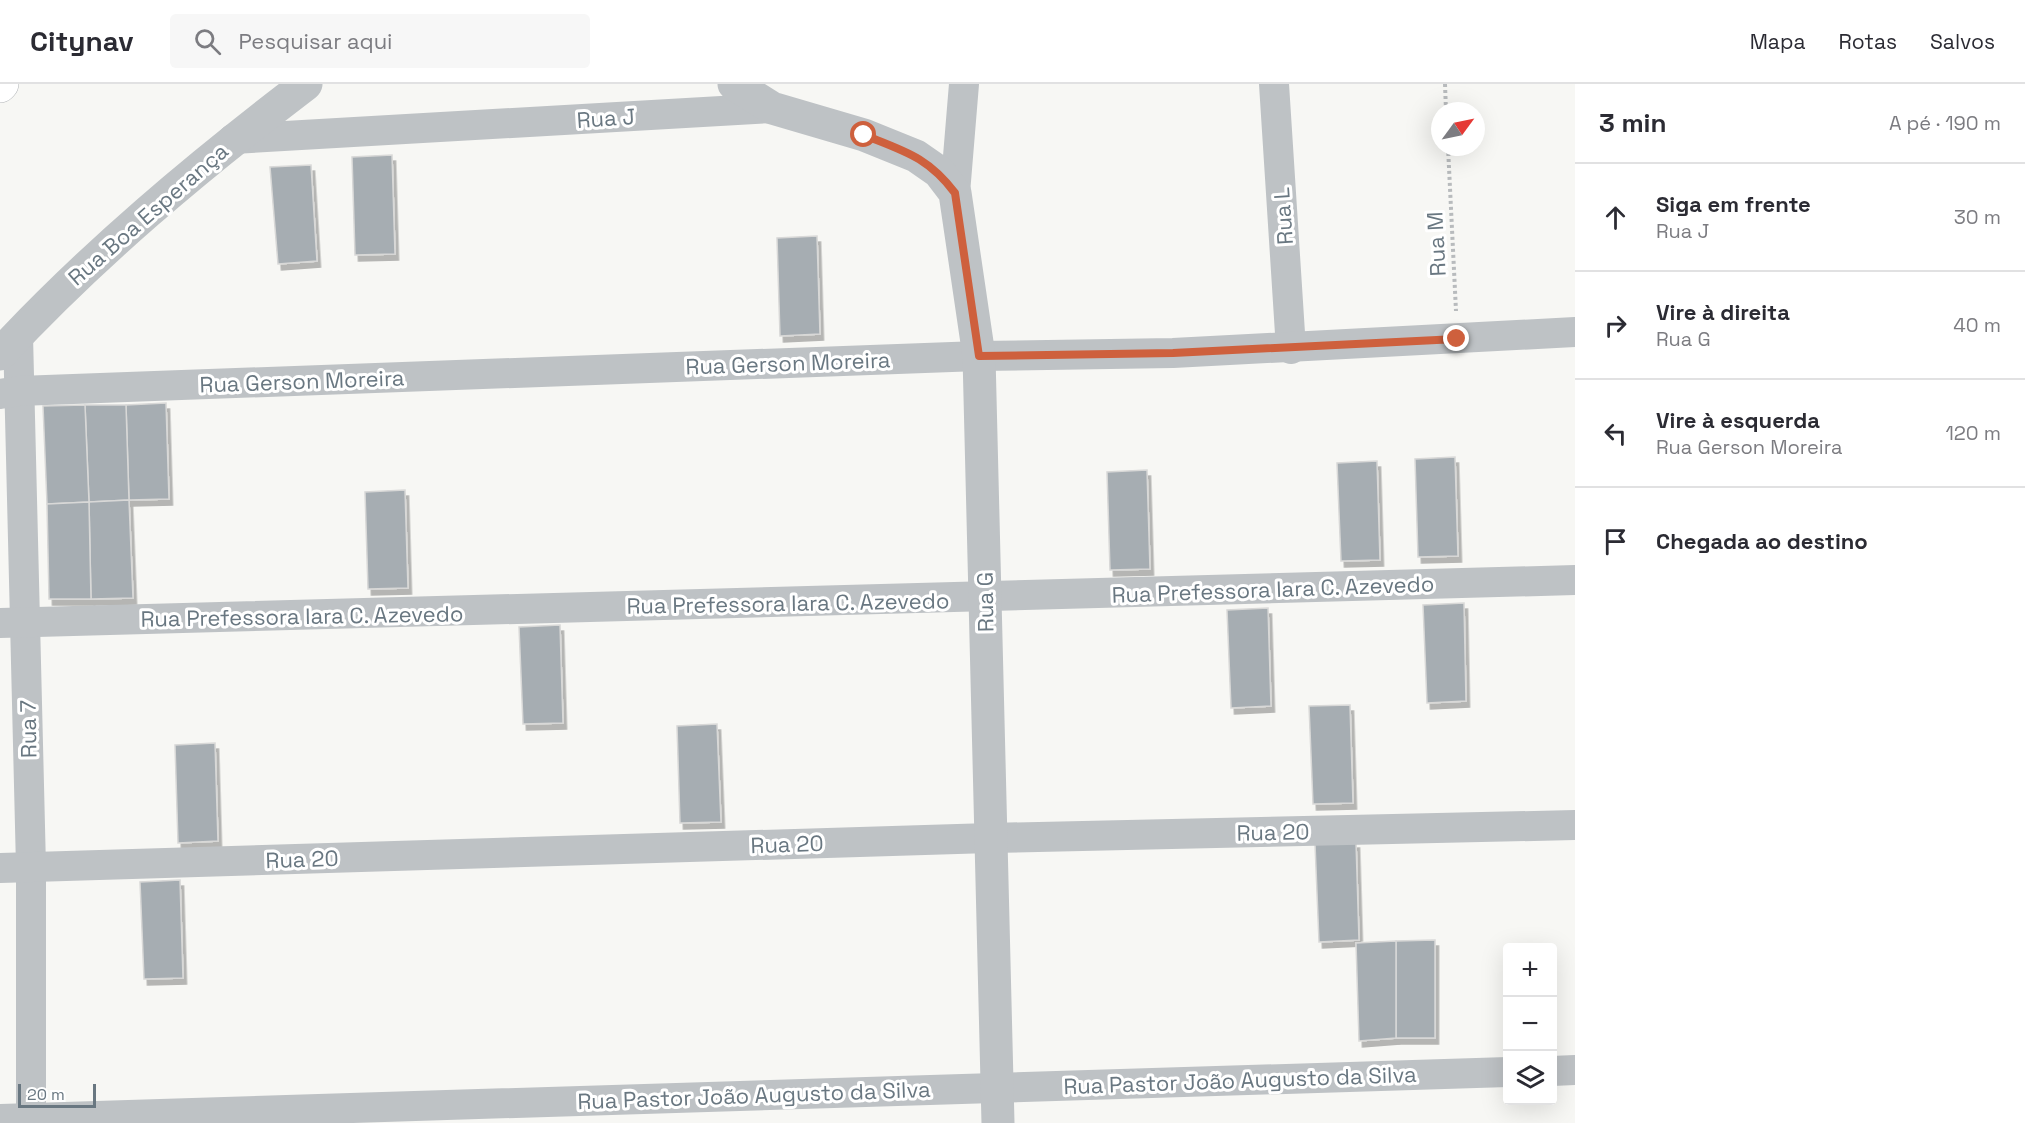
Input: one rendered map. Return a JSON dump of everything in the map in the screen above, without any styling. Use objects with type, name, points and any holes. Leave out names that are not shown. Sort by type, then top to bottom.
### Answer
[{"type":"street","name":"Rua Boa Esperança","points":[[9,345],[113,241],[233,139],[306,84]]},
{"type":"street","points":[[734,84],[772,108]]},
{"type":"street","name":"Rua G","points":[[964,84],[955,193],[979,356],[998,1123]]},
{"type":"street","name":"Rua L","points":[[1274,84],[1291,349]]},
{"type":"street","name":"Rua J","points":[[233,139],[772,108],[864,135],[916,156],[939,172],[955,193]]},
{"type":"street","name":"Rua Gerson Moreira","points":[[10,392],[979,356],[1291,349],[1575,332]]},
{"type":"street","name":"Rua 7","points":[[9,345],[12,623],[31,867],[31,1120]]},
{"type":"street","name":"Rua Prefessora Iara C. Azevedo","points":[[12,623],[1575,580]]},
{"type":"street","name":"Rua 20","points":[[0,868],[990,838],[1575,825]]},
{"type":"street","points":[[1557,1071],[1575,1070]]},
{"type":"street","name":"Rua Pastor João Augusto da Silva","points":[[0,1119],[31,1120],[1503,1072]]},
{"type":"path","points":[[1445,84],[1446,102]]},
{"type":"path","name":"Rua M","points":[[1448,156],[1457,339]]},
{"type":"building","points":[[392,155],[395,254],[355,255],[352,157]]},
{"type":"building","points":[[311,165],[317,261],[278,264],[270,167]]},
{"type":"building","points":[[817,236],[820,334],[780,336],[777,238]]},
{"type":"building","points":[[166,403],[169,499],[129,500],[126,405]]},
{"type":"building","points":[[85,405],[126,405],[129,500],[89,502]]},
{"type":"building","points":[[85,405],[89,502],[47,504],[43,406]]},
{"type":"building","points":[[1455,457],[1458,556],[1418,557],[1415,459]]},
{"type":"building","points":[[1377,461],[1380,560],[1341,561],[1337,463]]},
{"type":"building","points":[[1147,470],[1150,569],[1110,570],[1107,472]]},
{"type":"building","points":[[405,490],[408,588],[368,589],[365,492]]},
{"type":"building","points":[[129,500],[133,598],[91,599],[89,502]]},
{"type":"building","points":[[89,502],[91,599],[49,599],[47,504]]},
{"type":"building","points":[[1464,603],[1466,701],[1427,703],[1423,605]]},
{"type":"building","points":[[1268,608],[1271,706],[1231,708],[1227,610]]},
{"type":"building","points":[[560,625],[563,723],[523,724],[519,627]]},
{"type":"building","points":[[1350,705],[1353,803],[1313,804],[1309,706]]},
{"type":"building","points":[[717,724],[721,822],[680,823],[677,726]]},
{"type":"building","points":[[215,743],[218,841],[178,843],[175,745]]},
{"type":"building","points":[[1356,842],[1359,940],[1319,942],[1315,844]]},
{"type":"building","points":[[180,880],[183,978],[144,979],[140,882]]},
{"type":"building","points":[[1435,940],[1435,1038],[1396,1038],[1396,941]]},
{"type":"building","points":[[1396,941],[1396,1038],[1359,1041],[1356,943]]},
{"type":"route","points":[[864,135],[916,156],[939,172],[955,193],[979,356],[1291,349],[1457,339]]}]
